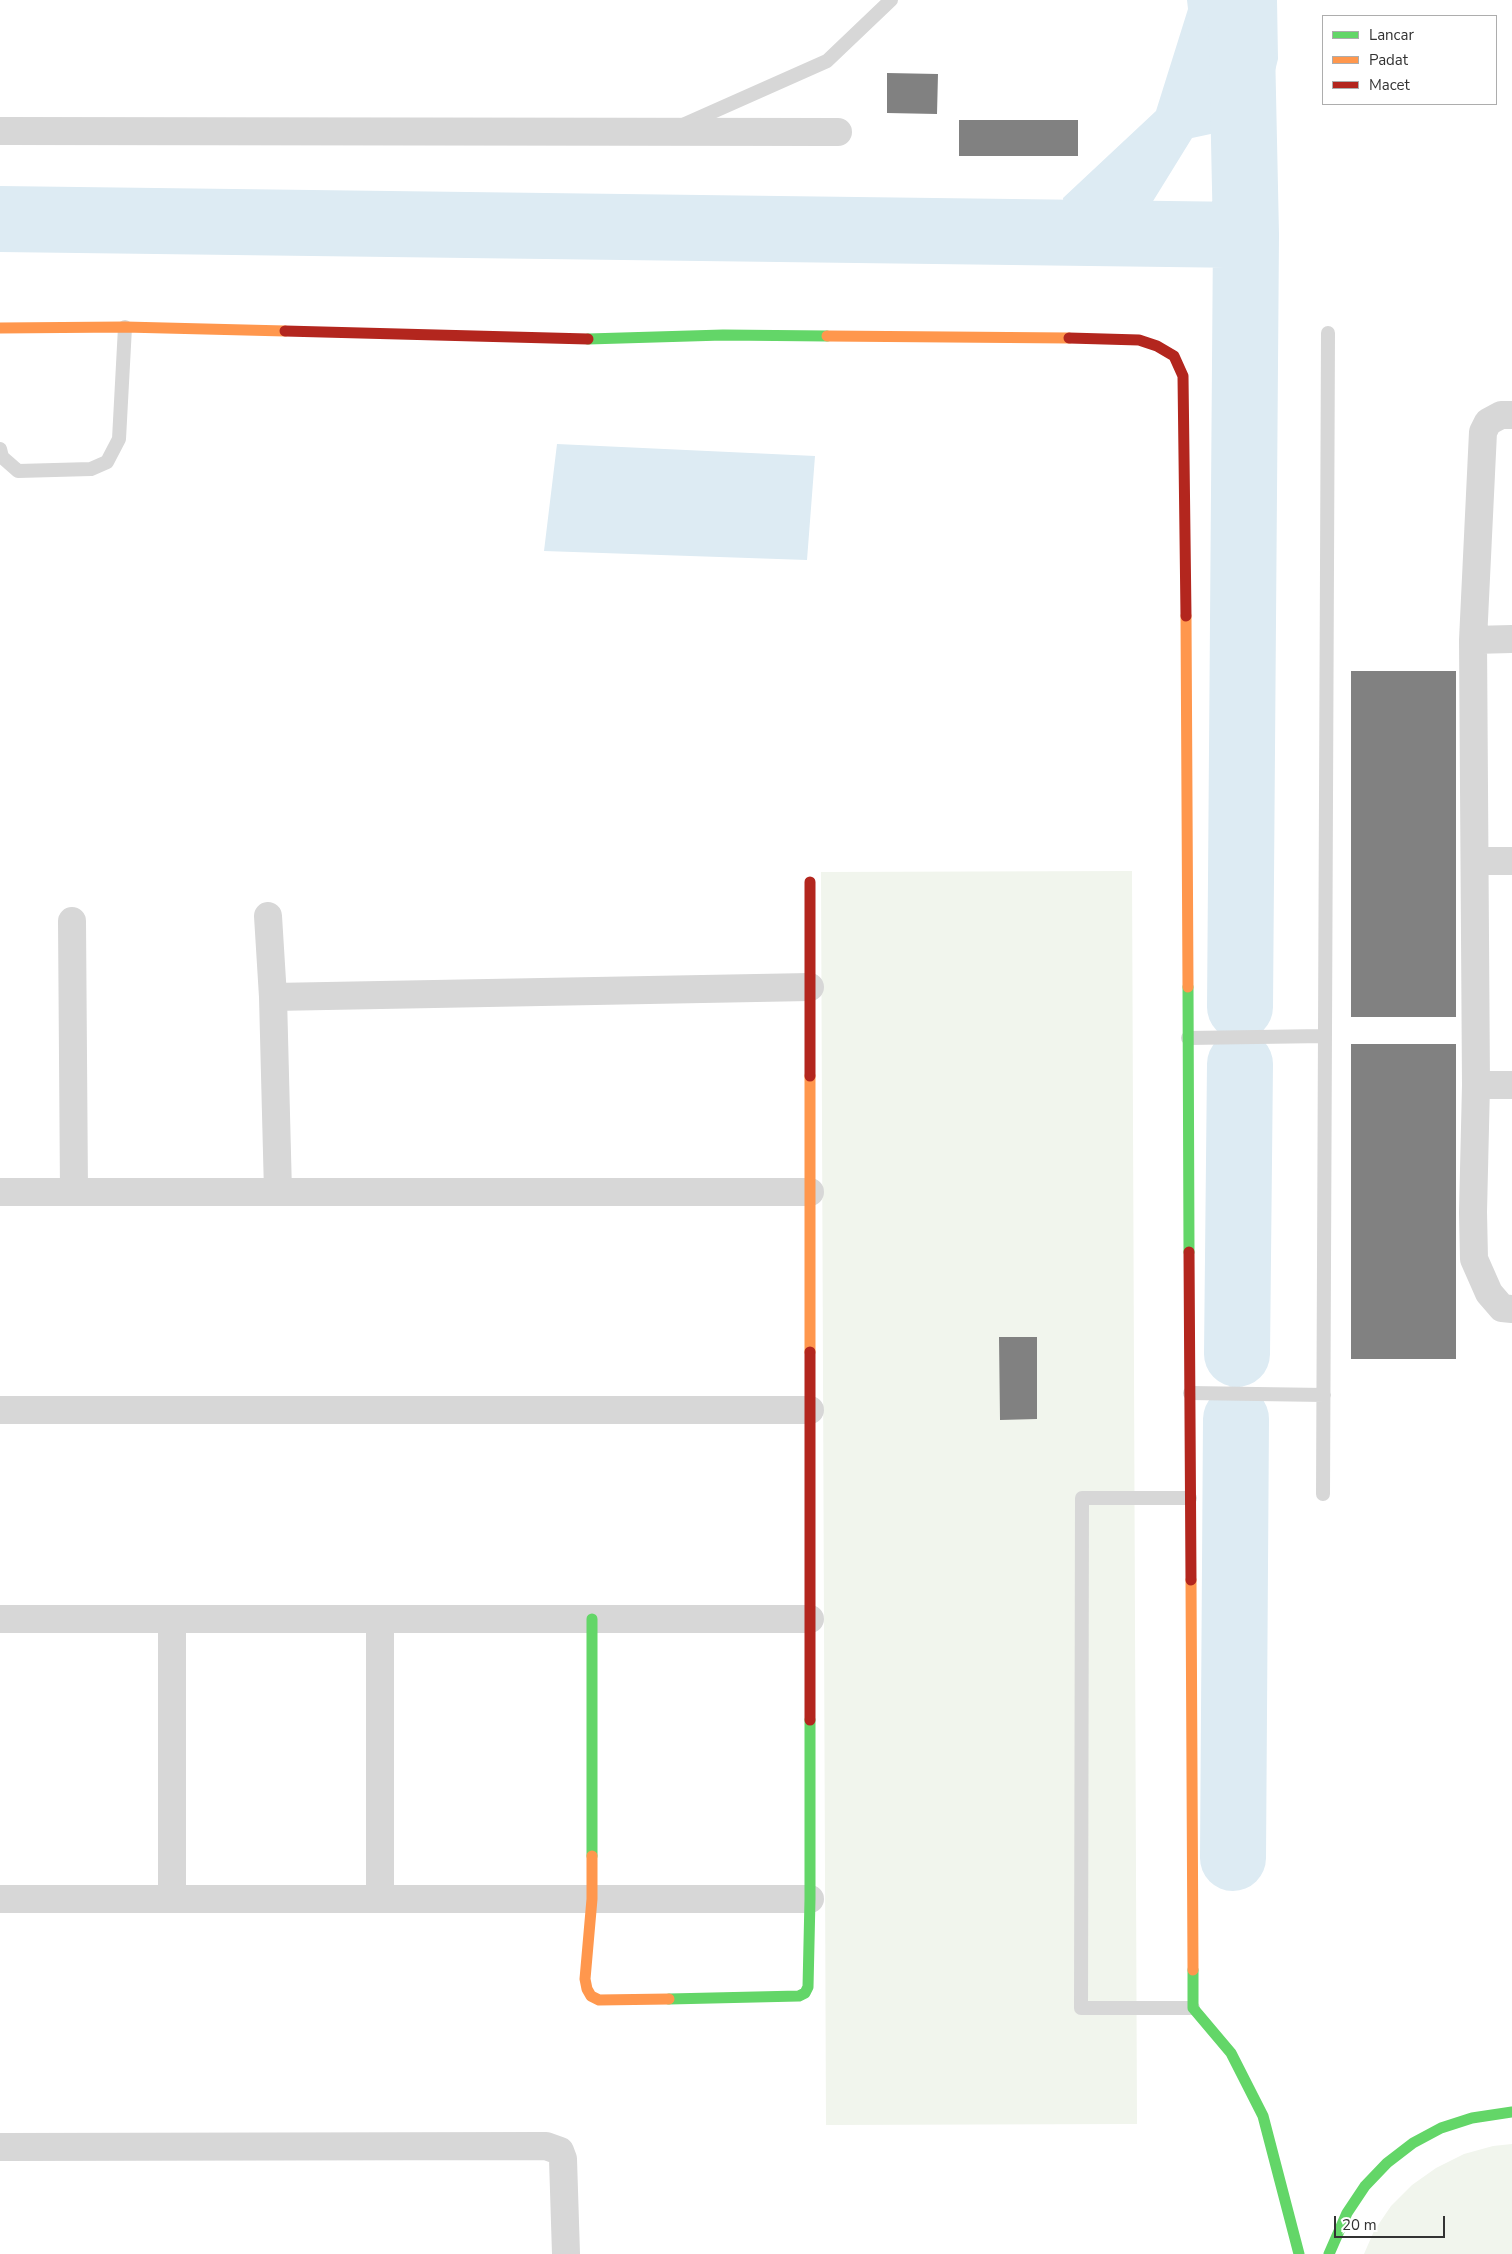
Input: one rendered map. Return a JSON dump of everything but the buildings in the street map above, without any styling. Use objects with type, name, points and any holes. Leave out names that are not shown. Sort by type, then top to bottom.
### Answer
[{"type":"main road","points":[[0,328],[125,327],[580,339],[723,335],[1106,338],[1139,340],[1157,346],[1174,356],[1183,376],[1193,2008],[1231,2053],[1263,2116],[1299,2254]]},
{"type":"main road","points":[[592,1619],[592,1899],[585,1979],[587,1990],[591,1996],[599,2000],[799,1996],[805,1993],[808,1987],[810,1899],[810,882]]},
{"type":"main road","points":[[1329,2254],[1347,2212],[1365,2186],[1387,2163],[1413,2143],[1441,2128],[1472,2118],[1512,2112]]},
{"type":"street","points":[[0,131],[838,132]]},
{"type":"street","points":[[1512,415],[1500,416],[1488,422],[1483,432],[1473,640],[1476,861],[1474,1260],[1489,1293],[1502,1308],[1512,1309]]},
{"type":"street","points":[[1473,640],[1512,639]]},
{"type":"street","points":[[1476,861],[1512,861]]},
{"type":"street","points":[[268,916],[273,997],[278,1192]]},
{"type":"street","points":[[72,921],[74,1192]]},
{"type":"street","points":[[273,997],[810,987]]},
{"type":"street","points":[[1476,1085],[1512,1085]]},
{"type":"street","points":[[0,1192],[810,1192]]},
{"type":"street","points":[[0,1410],[810,1410]]},
{"type":"street","points":[[0,1619],[810,1619]]},
{"type":"street","points":[[172,1619],[172,1899]]},
{"type":"street","points":[[380,1619],[380,1899]]},
{"type":"street","points":[[0,1899],[810,1899]]},
{"type":"street","points":[[0,2147],[546,2146],[560,2151],[563,2159],[566,2254]]},
{"type":"lane","points":[[668,132],[827,61],[890,0]]},
{"type":"lane","points":[[0,449],[2,456],[18,471],[92,469],[107,462],[119,439],[125,327]]},
{"type":"lane","points":[[1324,1494],[1328,333]]},
{"type":"lane","points":[[1188,1038],[1325,1036]]},
{"type":"lane","points":[[1190,1393],[1324,1395]]},
{"type":"lane","points":[[1190,1498],[1082,1498],[1081,2008],[1193,2008]]},
{"type":"shaded area","points":[[1187,0],[1277,0],[1278,59],[1262,123],[1192,138],[1142,219],[1142,265],[1069,265],[1063,198],[1156,111],[1188,9]]},
{"type":"shaded area","points":[[557,444],[815,456],[807,560],[544,551]]},
{"type":"shaded area","points":[[1132,871],[1137,2124],[826,2125],[821,872]]},
{"type":"shaded area","points":[[1512,2144],[1512,2254],[1364,2254],[1374,2231],[1391,2206],[1412,2185],[1436,2168],[1464,2154],[1493,2146]]},
{"type":"waterway","points":[[1240,1007],[1246,235],[1241,0]]},
{"type":"waterway","points":[[0,219],[1246,235]]},
{"type":"waterway","points":[[1237,1354],[1240,1064]]},
{"type":"waterway","points":[[1233,1858],[1236,1419]]},
{"type":"traffic: fast","points":[[588,339],[723,335],[827,336]]},
{"type":"traffic: fast","points":[[1188,987],[1189,1252]]},
{"type":"traffic: fast","points":[[592,1619],[592,1856]]},
{"type":"traffic: fast","points":[[669,1999],[799,1996],[805,1993],[808,1987],[810,1899],[810,1720]]},
{"type":"traffic: fast","points":[[1193,1970],[1193,2008],[1231,2053],[1263,2116],[1299,2254]]},
{"type":"traffic: fast","points":[[1329,2254],[1347,2213],[1365,2186],[1387,2163],[1413,2143],[1441,2128],[1472,2118],[1512,2112]]},
{"type":"traffic: slow","points":[[0,328],[125,327],[285,331]]},
{"type":"traffic: slow","points":[[827,336],[1069,338]]},
{"type":"traffic: slow","points":[[1186,616],[1188,987]]},
{"type":"traffic: slow","points":[[810,1076],[810,1352]]},
{"type":"traffic: slow","points":[[1191,1580],[1193,1970]]},
{"type":"traffic: slow","points":[[592,1856],[592,1899],[585,1979],[587,1989],[591,1996],[599,2000],[669,1999]]},
{"type":"traffic: jam","points":[[285,331],[588,339]]},
{"type":"traffic: jam","points":[[1069,338],[1139,340],[1157,346],[1174,356],[1183,376],[1186,616]]},
{"type":"traffic: jam","points":[[810,882],[810,1076]]},
{"type":"traffic: jam","points":[[1189,1252],[1191,1580]]},
{"type":"traffic: jam","points":[[810,1352],[810,1720]]}]
